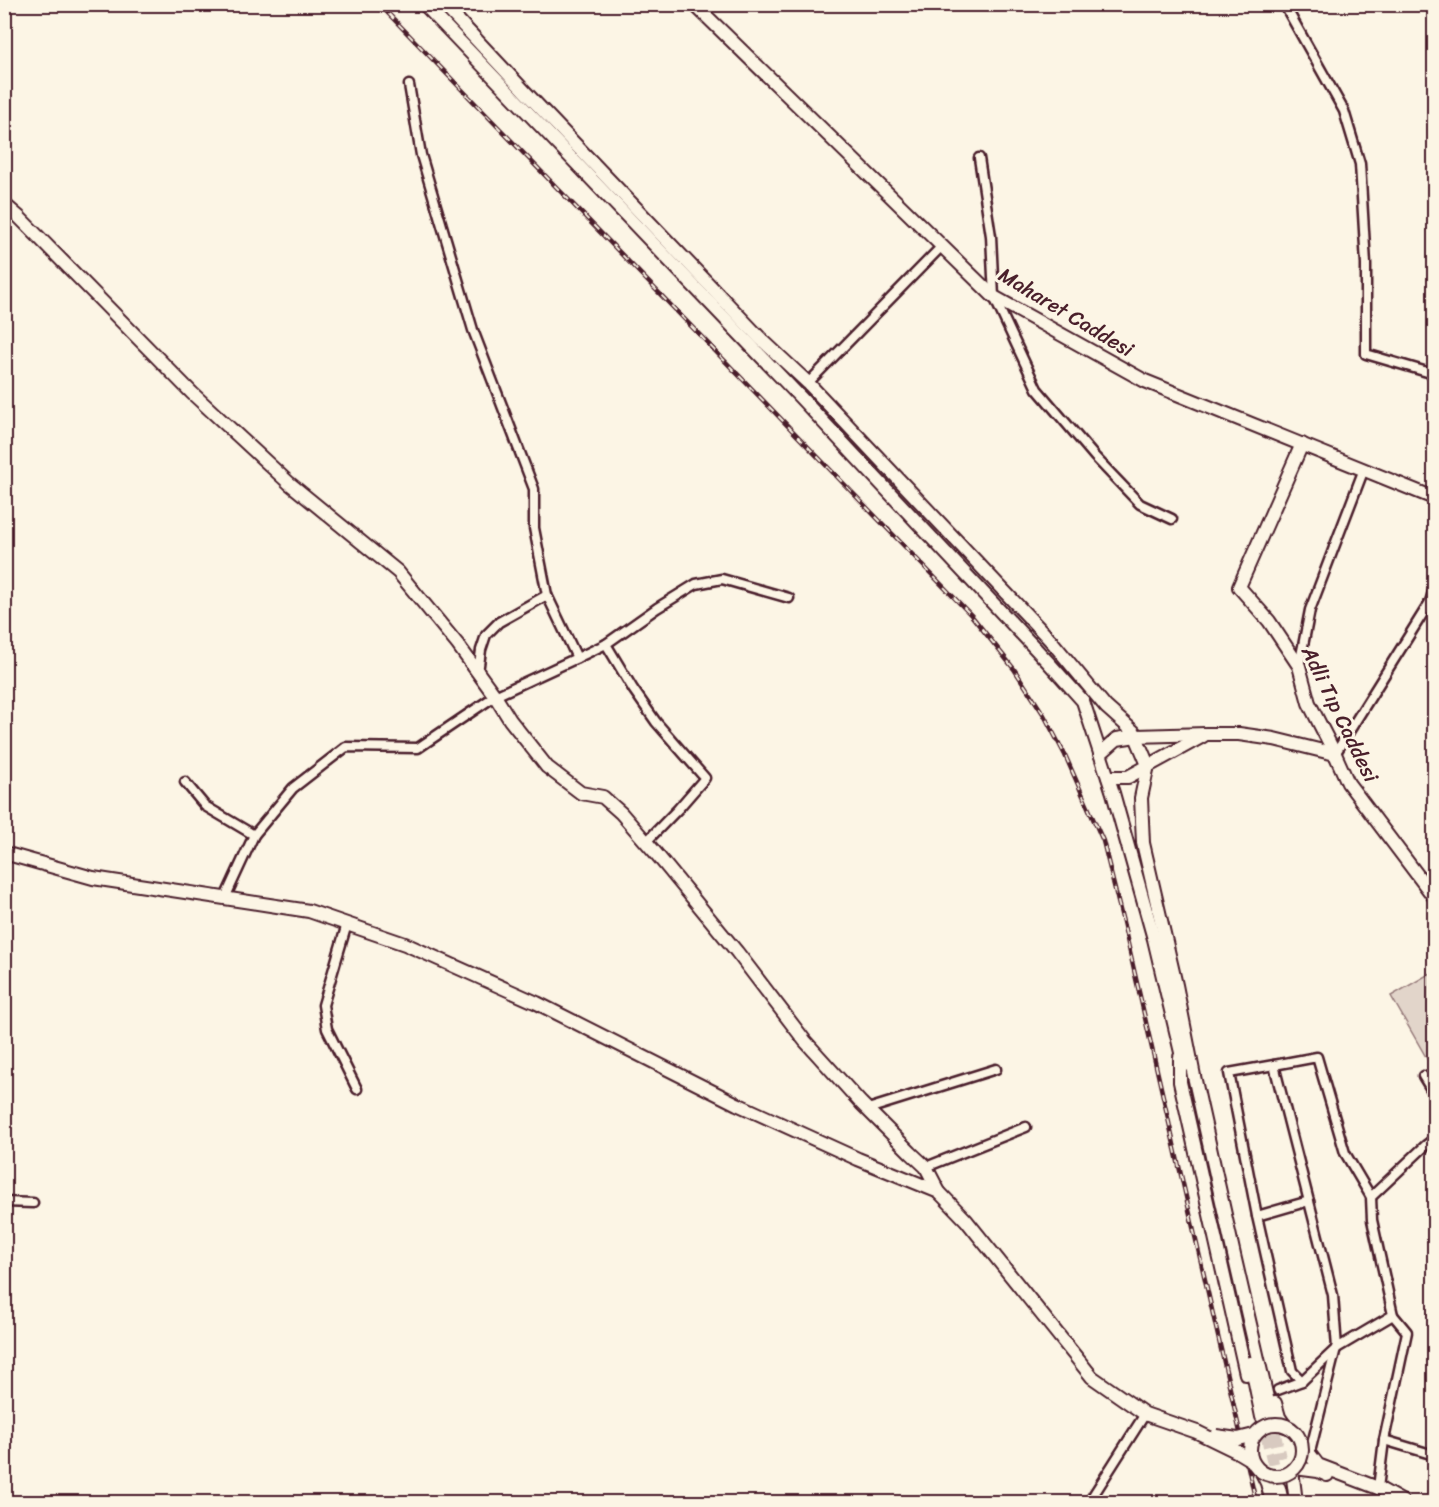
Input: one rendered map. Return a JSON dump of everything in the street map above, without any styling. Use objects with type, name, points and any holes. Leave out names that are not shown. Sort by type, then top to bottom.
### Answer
[{"type":"street","points":[[424,4],[792,388],[1083,701],[1108,777],[1184,1045],[1201,1076],[1276,1395],[1279,1417],[1298,1436],[1318,1465],[1394,1503]]},
{"type":"street","points":[[443,4],[752,329],[808,383],[1053,643],[1106,707],[1134,732],[1148,765],[1141,798],[1143,843],[1176,985],[1184,1045],[1208,1165],[1267,1416]]},
{"type":"street","name":"Maharet Caddesi","points":[[694,4],[994,297],[1145,381],[1434,498]]},
{"type":"street","points":[[1284,4],[1344,111],[1360,164],[1366,264],[1366,354],[1434,374]]},
{"type":"street","points":[[409,85],[421,155],[473,330],[534,489],[534,528],[547,595],[577,658]]},
{"type":"street","points":[[980,158],[991,236],[994,297],[1037,389],[1095,457],[1140,504],[1172,519]]},
{"type":"street","points":[[4,204],[138,336],[192,393],[289,483],[398,572],[458,645],[510,720],[547,767],[581,793],[603,797],[621,813],[737,952],[805,1041],[926,1167],[939,1192],[966,1220],[1092,1377],[1145,1414],[1197,1432],[1251,1460]]},
{"type":"street","points":[[808,383],[942,246]]},
{"type":"street","name":"Adli Tıp Caddesi","points":[[1302,444],[1239,587],[1269,621],[1299,666],[1309,703],[1348,783],[1434,897]]},
{"type":"street","points":[[1299,666],[1310,610],[1364,469]]},
{"type":"street","points":[[225,898],[254,835],[293,788],[346,747],[418,748],[495,696],[606,645],[657,608],[696,584],[722,579],[789,598]]},
{"type":"street","points":[[1100,754],[1117,739],[1136,736],[1206,734],[1239,734],[1274,739],[1335,754],[1430,602],[1434,588]]},
{"type":"street","points":[[478,673],[481,650],[486,635],[499,622],[547,595]]},
{"type":"street","points":[[606,645],[656,722],[705,778],[646,842]]},
{"type":"street","points":[[1108,777],[1128,777],[1206,734]]},
{"type":"street","points":[[185,782],[206,806],[254,835]]},
{"type":"street","points":[[4,854],[93,878],[309,911],[405,944],[537,1003],[737,1104],[858,1159],[939,1192]]},
{"type":"street","points":[[347,924],[323,1005],[327,1029],[357,1089]]},
{"type":"street","points":[[1184,1045],[1180,1082],[1252,1397],[1256,1423],[1255,1434]]},
{"type":"street","points":[[1302,1381],[1292,1371],[1257,1216],[1229,1073],[1317,1057],[1345,1154],[1371,1197],[1372,1220],[1393,1316],[1407,1332],[1384,1440],[1378,1488]]},
{"type":"street","points":[[1262,1473],[1280,1476],[1294,1469],[1300,1461],[1336,1348],[1333,1295],[1274,1065]]},
{"type":"street","points":[[868,1109],[996,1069]]},
{"type":"street","points":[[1423,1076],[1434,1094]]},
{"type":"street","points":[[926,1167],[1026,1127]]},
{"type":"street","points":[[1371,1197],[1434,1139]]},
{"type":"street","points":[[1257,1216],[1309,1201]]},
{"type":"street","points":[[4,1202],[33,1203]]},
{"type":"street","points":[[1276,1395],[1302,1381],[1336,1348],[1393,1316]]},
{"type":"street","points":[[1089,1503],[1145,1414]]},
{"type":"street","points":[[1272,1503],[1268,1483],[1251,1460],[1250,1443],[1260,1429],[1268,1425],[1285,1425]]},
{"type":"street","points":[[1197,1432],[1238,1439],[1255,1434]]},
{"type":"street","points":[[1384,1440],[1434,1455]]},
{"type":"street","points":[[1294,1469],[1318,1471],[1360,1485],[1378,1488],[1402,1503]]},
{"type":"street","points":[[1294,1469],[1296,1503]]},
{"type":"street","points":[[1282,1503],[1282,1487],[1289,1503]]},
{"type":"shaded area","points":[[1434,971],[1434,1071],[1391,996]]},
{"type":"tunnel","points":[[1271,1415],[1280,1458]]},
{"type":"tunnel","points":[[1262,1417],[1279,1488]]},
{"type":"railway","points":[[379,4],[971,615],[1014,669],[1044,715],[1065,755],[1103,841],[1256,1502]]}]
